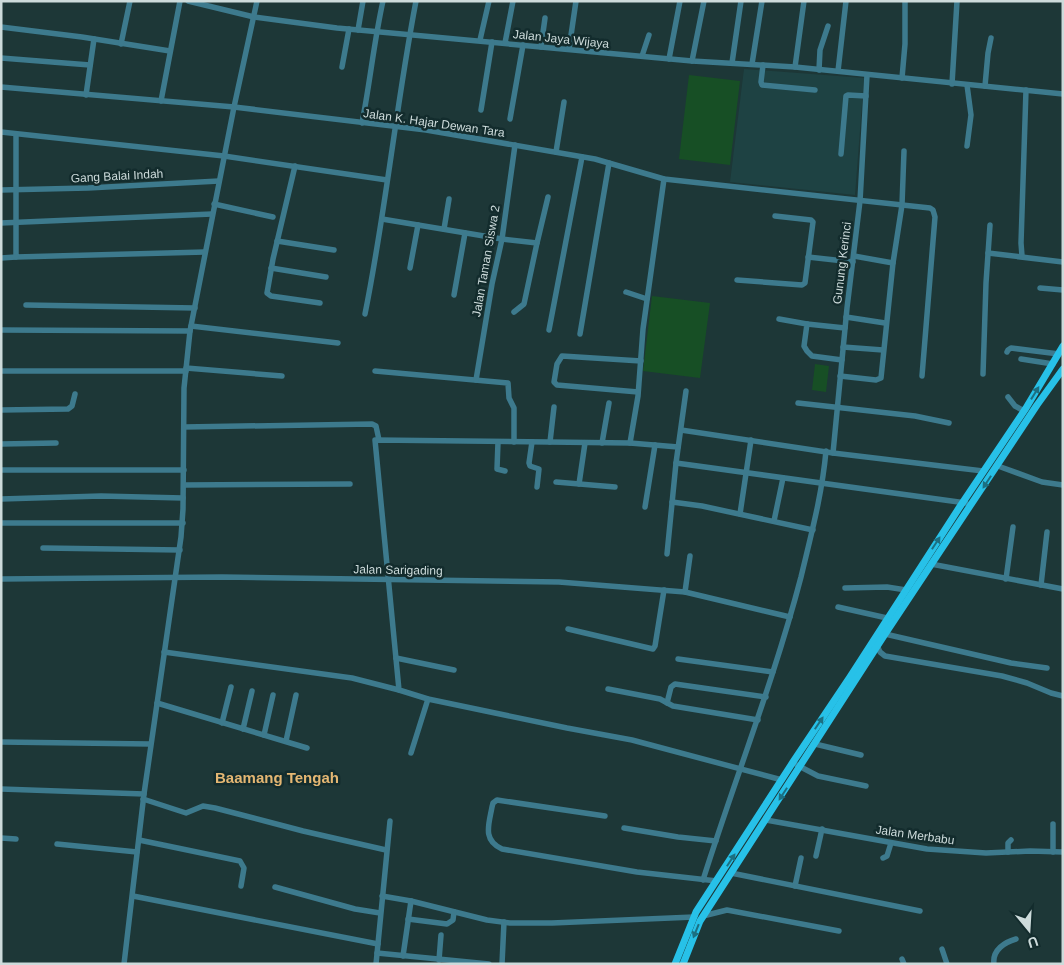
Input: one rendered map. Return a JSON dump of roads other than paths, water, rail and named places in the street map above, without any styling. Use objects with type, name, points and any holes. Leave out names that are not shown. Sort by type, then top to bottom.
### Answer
[{"type":"main road","points":[[675,964],[694,916],[717,881],[766,820],[885,634],[962,502],[1024,410],[1063,346]]},
{"type":"main road","points":[[683,964],[703,916],[731,874],[745,845],[793,762],[906,590],[931,564],[1037,405],[1062,371]]},
{"type":"street","points":[[121,44],[130,1]]},
{"type":"street","points":[[161,101],[180,1]]},
{"type":"street","name":"Jalan Jaya Wijaya","points":[[188,1],[254,17],[376,32],[480,40],[692,61],[795,67],[1063,94]]},
{"type":"street","points":[[124,964],[143,796],[183,523],[186,369],[191,328],[214,204],[257,1]]},
{"type":"street","points":[[358,30],[363,1]]},
{"type":"street","points":[[362,123],[376,32],[383,1]]},
{"type":"street","points":[[365,314],[382,219],[416,1]]},
{"type":"street","points":[[480,40],[489,1]]},
{"type":"street","points":[[505,43],[513,1]]},
{"type":"street","points":[[569,49],[576,1]]},
{"type":"street","points":[[670,59],[680,1]]},
{"type":"street","points":[[692,61],[704,1]]},
{"type":"street","points":[[732,63],[741,1]]},
{"type":"street","points":[[752,64],[762,1]]},
{"type":"street","points":[[795,67],[804,1]]},
{"type":"street","points":[[838,71],[846,1]]},
{"type":"street","points":[[902,78],[905,44],[905,1]]},
{"type":"street","points":[[952,84],[957,1]]},
{"type":"street","points":[[541,46],[545,18]]},
{"type":"street","points":[[819,70],[820,50],[828,26]]},
{"type":"street","points":[[1,27],[170,51]]},
{"type":"street","points":[[342,66],[348,29]]},
{"type":"street","points":[[642,56],[649,35]]},
{"type":"street","points":[[985,86],[988,53],[992,38]]},
{"type":"street","points":[[86,95],[94,39]]},
{"type":"street","points":[[480,110],[492,42]]},
{"type":"street","points":[[510,119],[523,45]]},
{"type":"street","points":[[1,58],[90,65]]},
{"type":"street","points":[[763,65],[762,85],[815,90]]},
{"type":"street","name":"Gunung Kerinci","points":[[833,453],[846,317],[860,201],[867,75]]},
{"type":"street","points":[[967,85],[971,115],[967,146]]},
{"type":"street","name":"Jalan K. Hajar Dewan Tara","points":[[1,87],[234,107],[395,127],[515,144],[609,163],[664,179],[930,208],[934,213],[922,376]]},
{"type":"street","points":[[1022,256],[1026,90]]},
{"type":"street","points":[[840,154],[846,96],[866,96]]},
{"type":"street","points":[[556,152],[564,102]]},
{"type":"street","points":[[1,132],[224,156],[387,180]]},
{"type":"street","points":[[16,134],[16,257]]},
{"type":"street","name":"Jalan Taman Siswa 2","points":[[476,380],[492,284],[502,239],[515,144]]},
{"type":"street","points":[[840,376],[880,379],[885,323],[902,205],[904,151]]},
{"type":"street","points":[[549,330],[582,157]]},
{"type":"street","points":[[580,334],[609,163]]},
{"type":"street","points":[[295,166],[266,290],[268,295],[320,304]]},
{"type":"street","points":[[630,443],[638,392],[642,329],[664,179]]},
{"type":"street","name":"Gang Balai Indah","points":[[1,190],[88,188],[219,181]]},
{"type":"street","points":[[514,312],[524,304],[548,197]]},
{"type":"street","points":[[444,230],[449,199]]},
{"type":"street","points":[[214,204],[273,217]]},
{"type":"street","points":[[1,223],[212,214]]},
{"type":"street","points":[[737,280],[803,284],[805,281],[813,227],[811,220],[775,216]]},
{"type":"street","points":[[382,219],[537,243]]},
{"type":"street","points":[[410,268],[418,225]]},
{"type":"street","points":[[983,374],[990,225]]},
{"type":"street","points":[[454,295],[465,233]]},
{"type":"street","points":[[277,241],[334,250]]},
{"type":"street","points":[[1,258],[205,252]]},
{"type":"street","points":[[988,253],[1063,262]]},
{"type":"street","points":[[808,257],[893,263]]},
{"type":"street","points":[[271,268],[326,277]]},
{"type":"street","points":[[1040,288],[1063,290]]},
{"type":"street","points":[[626,292],[647,299]]},
{"type":"street","points":[[26,305],[195,308]]},
{"type":"street","points":[[846,317],[885,323]]},
{"type":"street","points":[[779,319],[845,328]]},
{"type":"street","points":[[807,324],[804,346],[807,352],[812,356],[842,360]]},
{"type":"street","points":[[1,330],[191,328],[338,343]]},
{"type":"street","points":[[843,346],[883,350]]},
{"type":"street","points":[[1007,352],[1011,348],[1059,354]]},
{"type":"street","points":[[638,392],[558,385],[554,382],[557,364],[562,356],[641,361]]},
{"type":"street","points":[[1021,359],[1053,364]]},
{"type":"street","points":[[1,371],[186,369],[282,376]]},
{"type":"street","points":[[375,371],[506,382],[510,384],[509,398],[514,408],[514,442]]},
{"type":"street","points":[[666,554],[686,391]]},
{"type":"street","points":[[1,410],[68,409],[72,406],[74,394]]},
{"type":"street","points":[[1008,397],[1015,406],[1024,410]]},
{"type":"street","points":[[602,443],[609,403]]},
{"type":"street","points":[[798,403],[915,416],[949,423]]},
{"type":"street","points":[[550,442],[554,407]]},
{"type":"street","points":[[184,427],[372,424],[376,426],[379,440]]},
{"type":"street","points":[[681,430],[833,453],[983,471]]},
{"type":"street","points":[[399,690],[375,442],[379,440],[630,443],[678,447]]},
{"type":"street","points":[[740,514],[752,440]]},
{"type":"street","points":[[498,442],[497,469],[505,471]]},
{"type":"street","points":[[532,442],[529,463],[530,466],[538,469],[537,487]]},
{"type":"street","points":[[1,444],[56,443]]},
{"type":"street","points":[[578,484],[585,443]]},
{"type":"street","points":[[645,507],[655,445]]},
{"type":"street","points":[[703,880],[766,697],[790,617],[813,530],[823,484],[826,452]]},
{"type":"street","points":[[676,464],[962,502],[971,506]]},
{"type":"street","points":[[998,466],[1042,482],[1063,485]]},
{"type":"street","points":[[1,470],[184,470]]},
{"type":"street","points":[[774,521],[783,478]]},
{"type":"street","points":[[556,482],[615,487]]},
{"type":"street","points":[[184,485],[350,484]]},
{"type":"street","points":[[1,499],[101,496],[183,498]]},
{"type":"street","points":[[672,502],[702,506],[813,530]]},
{"type":"street","points":[[1,523],[183,523]]},
{"type":"street","points":[[1006,579],[1013,527]]},
{"type":"street","points":[[1041,585],[1047,532]]},
{"type":"street","points":[[43,548],[180,550]]},
{"type":"street","points":[[685,592],[690,556]]},
{"type":"street","points":[[931,564],[1063,588]]},
{"type":"street","name":"Jalan Sarigading","points":[[1,578],[176,577],[559,582],[685,592],[790,617]]},
{"type":"street","points":[[845,588],[887,587],[906,590]]},
{"type":"street","points":[[568,629],[653,649],[664,590]]},
{"type":"street","points":[[838,607],[887,618]]},
{"type":"street","points":[[885,634],[1011,663],[1047,668]]},
{"type":"street","points":[[878,645],[880,652],[885,656],[1002,676],[1063,696]]},
{"type":"street","points":[[164,652],[352,678],[428,699],[632,740],[782,780]]},
{"type":"street","points":[[396,658],[454,670]]},
{"type":"street","points":[[678,658],[773,672]]},
{"type":"street","points":[[667,703],[671,686],[675,684],[766,697]]},
{"type":"street","points":[[222,722],[231,688]]},
{"type":"street","points":[[608,689],[660,699],[672,706],[758,720]]},
{"type":"street","points":[[243,728],[252,691]]},
{"type":"street","points":[[264,735],[273,695]]},
{"type":"street","points":[[286,741],[296,695]]},
{"type":"street","points":[[411,753],[428,699]]},
{"type":"street","points":[[157,703],[307,748]]},
{"type":"street","points":[[1,742],[150,744]]},
{"type":"street","points":[[815,744],[861,755]]},
{"type":"street","points":[[793,762],[818,776],[866,786]]},
{"type":"street","points":[[1,789],[143,796],[186,813],[203,806],[216,808],[303,832],[386,850]]},
{"type":"street","points":[[605,816],[497,800],[493,803],[488,836],[494,845],[502,849],[637,872],[717,881]]},
{"type":"street","name":"Jalan Merbabu","points":[[766,820],[936,850],[986,854],[1063,852]]},
{"type":"street","points":[[376,964],[390,821]]},
{"type":"street","points":[[1053,824],[1053,852]]},
{"type":"street","points":[[624,828],[716,841]]},
{"type":"street","points":[[816,856],[822,829]]},
{"type":"street","points":[[1,838],[16,839]]},
{"type":"street","points":[[139,840],[240,861],[244,868],[242,886]]},
{"type":"street","points":[[1008,852],[1008,843],[1011,840]]},
{"type":"street","points":[[883,858],[887,856],[891,843]]},
{"type":"street","points":[[57,844],[137,852]]},
{"type":"street","points":[[796,886],[801,858]]},
{"type":"street","points":[[731,874],[920,911]]},
{"type":"street","points":[[275,887],[355,909],[380,913]]},
{"type":"street","points":[[133,896],[378,944]]},
{"type":"street","points":[[382,896],[504,922],[552,923],[694,916]]},
{"type":"street","points":[[403,956],[411,901]]},
{"type":"street","points":[[703,916],[727,910],[839,931]]},
{"type":"street","points":[[408,919],[448,924],[453,920],[454,912]]},
{"type":"street","points":[[502,964],[504,922]]},
{"type":"street","points":[[438,960],[441,935]]},
{"type":"street","points":[[994,964],[996,953],[1005,942],[1016,939]]},
{"type":"street","points":[[942,949],[947,964]]},
{"type":"street","points":[[377,953],[490,964]]},
{"type":"district","name":"Baamang Tengah","points":[[277,778]]}]
